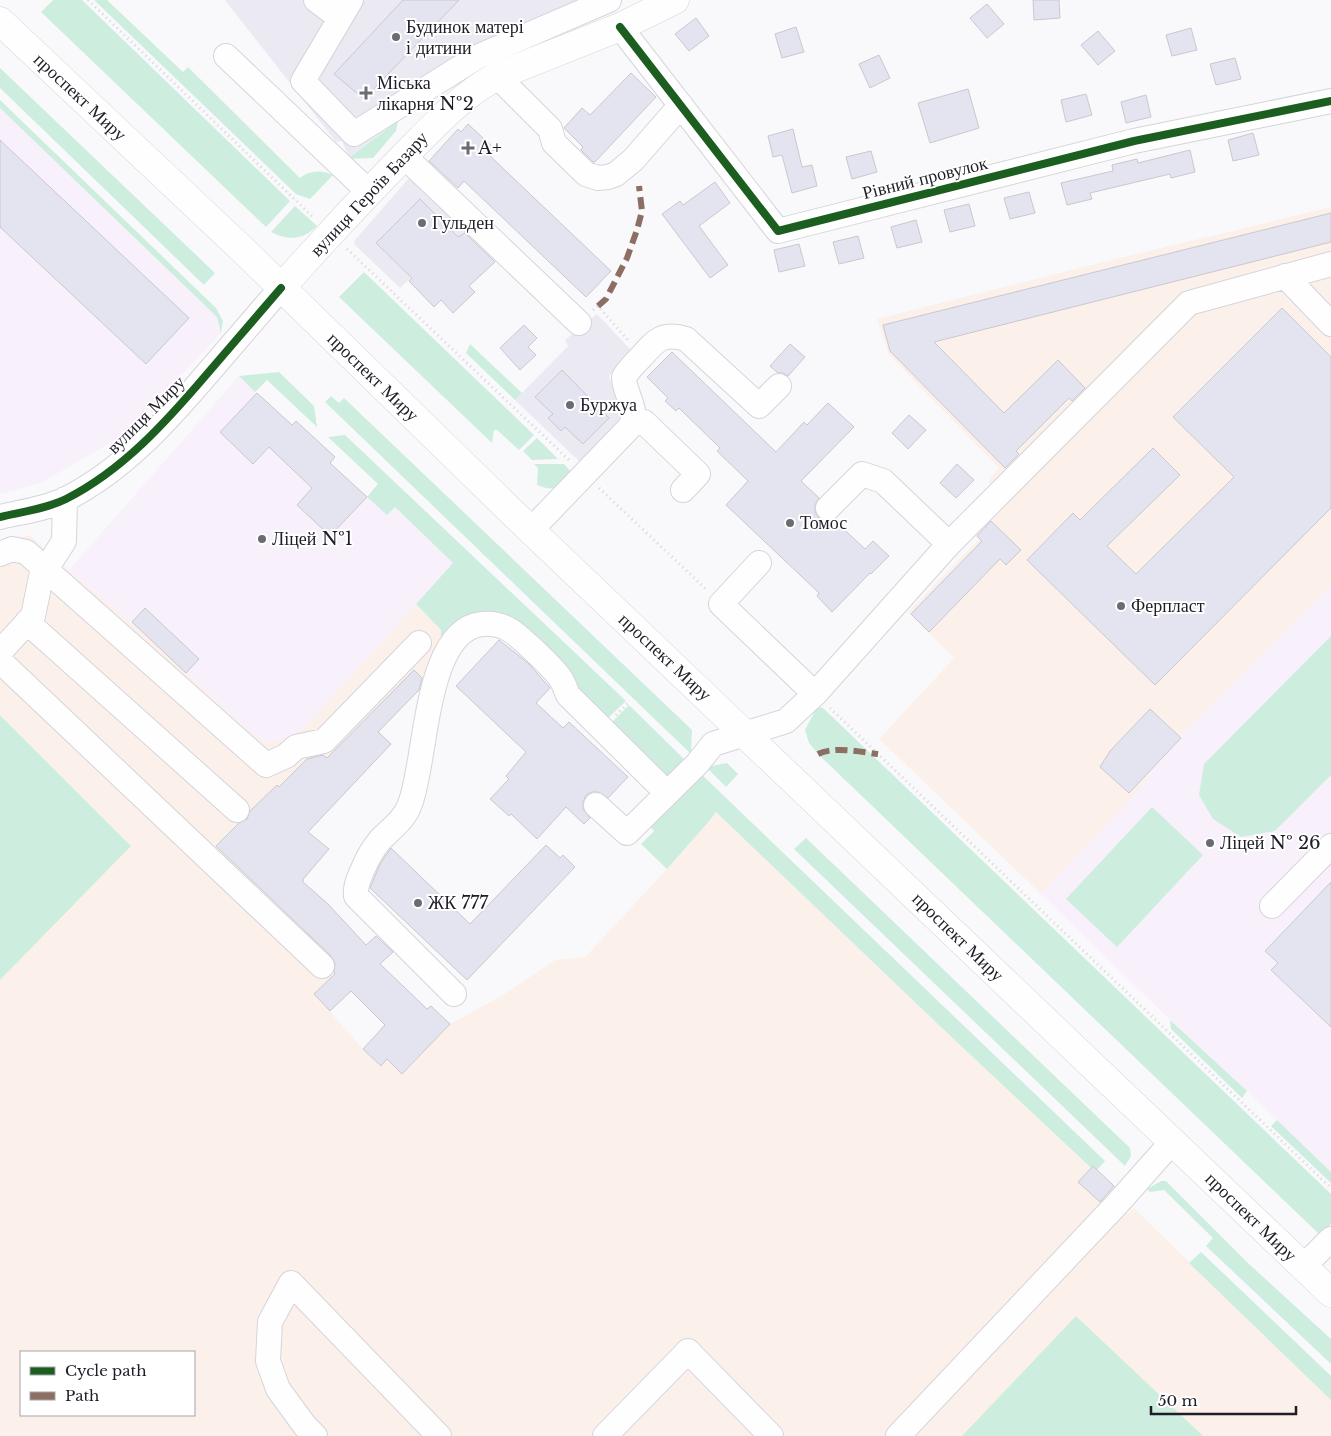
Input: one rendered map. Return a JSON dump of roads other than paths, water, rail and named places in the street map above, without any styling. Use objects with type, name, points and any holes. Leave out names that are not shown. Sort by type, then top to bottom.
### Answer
[{"type":"main road","name":"вулиця Героїв Базару","points":[[281,288],[330,233],[404,156],[456,104],[481,85],[496,76],[620,27],[675,0]]},
{"type":"main road","name":"проспект Миру","points":[[0,21],[1331,1293]]},
{"type":"street","points":[[316,0],[345,9],[303,81],[354,134],[477,57],[609,0]]},
{"type":"street","points":[[547,27],[558,52]]},
{"type":"street","name":"Рівний провулок","points":[[620,27],[778,231],[1134,141],[1331,101]]},
{"type":"street","points":[[226,56],[369,192]]},
{"type":"street","points":[[496,76],[550,129],[554,144],[586,174],[598,178],[616,174],[633,160],[681,105]]},
{"type":"street","points":[[404,156],[579,322]]},
{"type":"street","points":[[596,805],[628,833],[697,764],[713,744],[786,721],[815,694],[949,544],[1188,303],[1331,264]]},
{"type":"street","points":[[1285,276],[1331,324]]},
{"type":"street","name":"вулиця Миру","points":[[0,517],[46,506],[65,499],[116,467],[141,446],[190,393],[281,288]]},
{"type":"street","points":[[531,530],[629,428],[633,422],[634,414],[624,377],[642,355],[660,338],[676,336],[686,339],[759,406],[779,386]]},
{"type":"street","points":[[633,422],[644,422],[698,474],[683,490]]},
{"type":"street","points":[[828,508],[862,474],[883,481],[949,544]]},
{"type":"street","points":[[0,652],[33,616],[41,577],[64,542],[65,499]]},
{"type":"street","points":[[0,554],[12,549],[26,552],[266,764],[286,756],[296,747],[324,741],[419,642]]},
{"type":"street","points":[[760,563],[721,604],[815,694]]},
{"type":"street","points":[[28,622],[237,810]]},
{"type":"street","points":[[454,994],[356,896],[355,888],[373,849],[400,820],[409,807],[418,775],[429,702],[445,657],[460,633],[470,626],[490,623],[500,624],[521,639],[562,680],[568,695],[667,793]]},
{"type":"street","points":[[0,660],[322,966]]},
{"type":"street","points":[[1272,906],[1331,846]]},
{"type":"street","points":[[898,1436],[1117,1204],[1172,1142]]},
{"type":"street","points":[[1303,1267],[1331,1239]]},
{"type":"street","points":[[315,1436],[278,1389],[268,1361],[270,1322],[290,1283],[439,1436]]},
{"type":"street","points":[[605,1436],[688,1351],[770,1436]]},
{"type":"place","name":"Будинок матері і дитини","points":[[396,37]]},
{"type":"place","name":"Міська лікарня №2","points":[[366,93]]},
{"type":"place","name":"A+","points":[[468,148]]},
{"type":"place","name":"Гульден","points":[[422,223]]},
{"type":"place","name":"Буржуа","points":[[570,405]]},
{"type":"place","name":"Томос","points":[[790,523]]},
{"type":"place","name":"Ліцей №1","points":[[262,539]]},
{"type":"place","name":"Ферпласт","points":[[1121,606]]},
{"type":"place","name":"Ліцей № 26","points":[[1210,843]]},
{"type":"place","name":"ЖК 777","points":[[418,903]]}]
